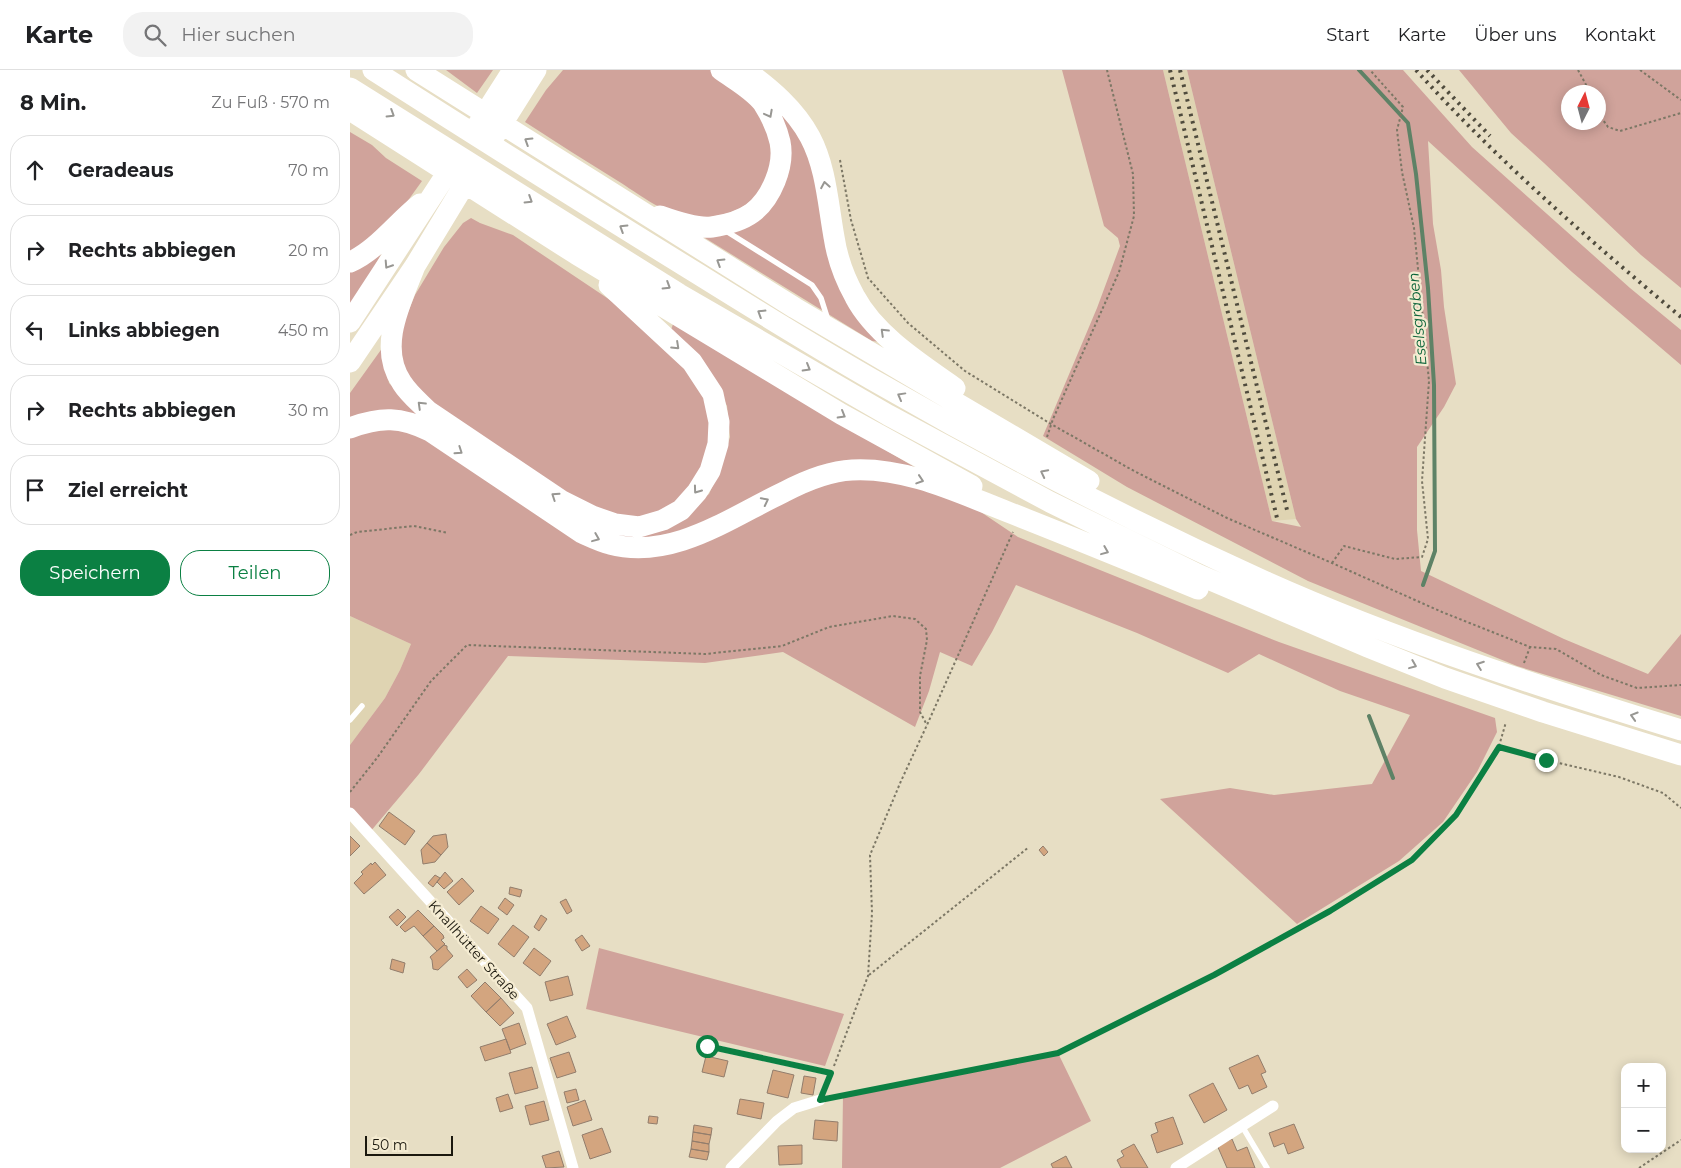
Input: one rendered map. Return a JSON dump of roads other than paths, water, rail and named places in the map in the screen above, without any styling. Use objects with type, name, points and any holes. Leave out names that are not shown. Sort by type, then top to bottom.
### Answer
[{"type":"highway","points":[[373,70],[576,199],[780,325],[890,390],[995,448],[1266,582],[1374,626],[1550,690],[1681,730]]},
{"type":"highway","points":[[416,70],[831,330],[1040,443]]},
{"type":"highway","points":[[614,195],[660,216],[682,223],[710,228],[732,223],[751,214],[765,201],[775,182],[780,164],[780,143],[763,103],[748,89],[721,70]]},
{"type":"highway","points":[[744,70],[787,105],[811,138],[824,177],[834,239],[840,260],[856,299],[867,316],[886,335],[922,365],[994,417],[1040,443],[1140,508],[1335,603],[1374,626]]},
{"type":"highway","points":[[350,262],[371,250],[409,220],[436,192],[532,75]]},
{"type":"highway","points":[[350,362],[415,266],[532,75]]},
{"type":"highway","points":[[350,88],[679,294],[888,414],[1050,502],[1199,576],[1445,678],[1543,712],[1681,755]]},
{"type":"highway","points":[[350,110],[576,254],[841,414],[1060,532]]},
{"type":"highway","points":[[350,322],[409,220]]},
{"type":"highway","points":[[415,266],[396,317],[391,348],[394,367],[401,382],[411,395],[428,411],[562,501],[600,519],[639,528],[663,520],[681,510],[697,492],[710,472],[718,444],[719,422],[713,394],[692,362],[576,254]]},
{"type":"highway","points":[[350,428],[376,420],[412,422],[430,431],[582,533],[610,544],[635,548],[661,546],[685,540],[798,484],[823,476],[851,470],[876,470],[911,477],[951,490],[1060,532],[1264,617],[1368,647]]},
{"type":"street","name":"Knallhütter Straße","points":[[350,813],[527,1008],[573,1168]]},
{"type":"street","points":[[731,1168],[777,1122],[794,1108],[820,1100]]},
{"type":"street","points":[[1176,1168],[1273,1106]]},
{"type":"lane","points":[[718,226],[812,285],[821,298],[831,330]]},
{"type":"lane","points":[[350,720],[362,706]]},
{"type":"lane","points":[[707,1046],[831,1073],[820,1100]]},
{"type":"lane","points":[[1242,1126],[1267,1168]]},
{"type":"waterway","name":"Eselsgraben","points":[[1359,70],[1408,123],[1416,174],[1428,288],[1434,385],[1435,551],[1423,585]]},
{"type":"waterway","name":"Eselsgraben","points":[[1369,716],[1393,778]]},
{"type":"railway","points":[[1170,70],[1277,518]]},
{"type":"railway","points":[[1180,70],[1288,514]]},
{"type":"railway","points":[[1416,70],[1478,136],[1544,198],[1681,317]]},
{"type":"railway","points":[[1427,70],[1490,136]]}]
